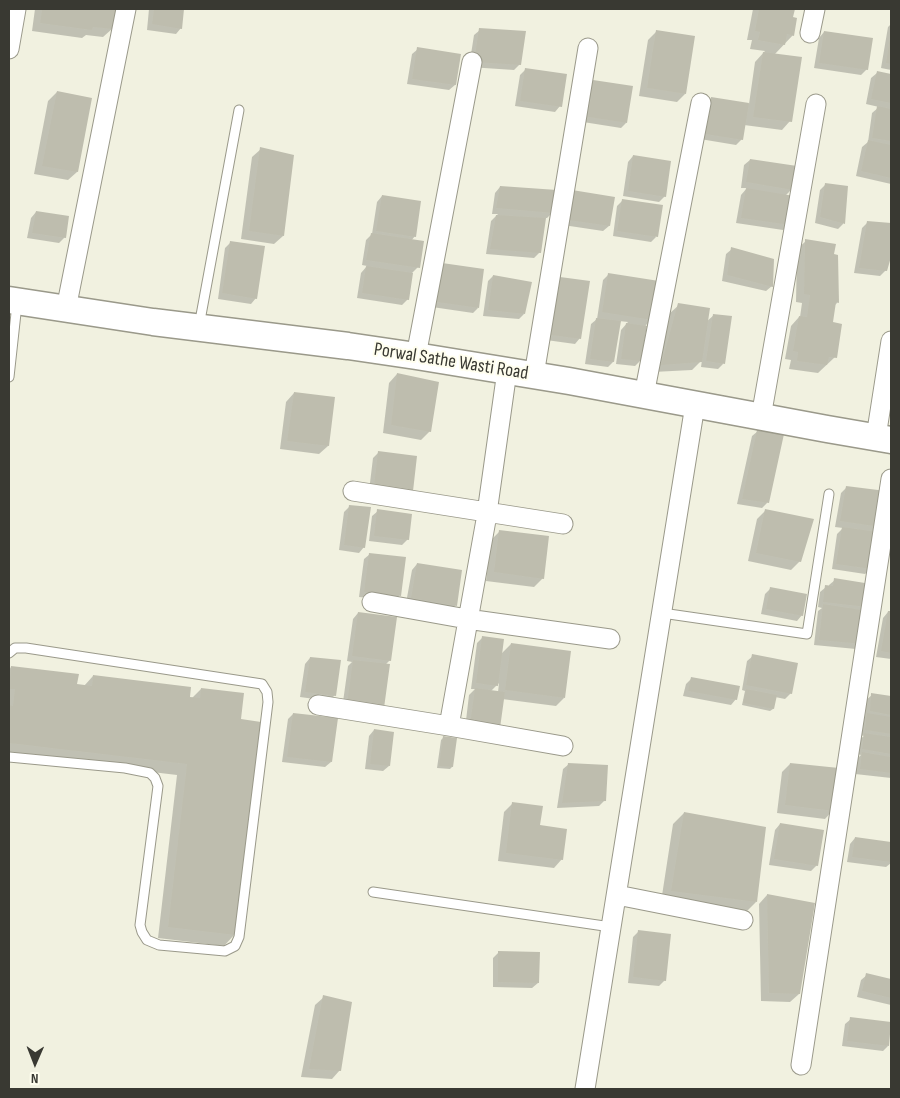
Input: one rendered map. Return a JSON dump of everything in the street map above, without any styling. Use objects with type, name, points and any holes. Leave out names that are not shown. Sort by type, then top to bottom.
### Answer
[{"type":"street","points":[[9,49],[16,9]]},
{"type":"street","points":[[66,309],[126,9]]},
{"type":"street","points":[[810,33],[815,9]]},
{"type":"street","points":[[534,375],[588,48]]},
{"type":"street","points":[[416,356],[472,62]]},
{"type":"street","points":[[644,395],[701,103]]},
{"type":"street","points":[[761,417],[816,104]]},
{"type":"street","name":"Porwal Sathe Wasti Road","points":[[13,300],[66,309],[416,356],[534,375],[883,439]]},
{"type":"street","points":[[883,439],[891,342]]},
{"type":"street","points":[[449,726],[486,513],[506,371]]},
{"type":"street","points":[[585,1089],[695,405]]},
{"type":"street","points":[[800,1065],[891,479]]},
{"type":"street","points":[[353,492],[563,524]]},
{"type":"street","points":[[372,602],[467,619],[610,639]]},
{"type":"street","points":[[318,705],[563,746]]},
{"type":"street","points":[[617,895],[743,920]]},
{"type":"lane","points":[[199,327],[239,110]]},
{"type":"lane","points":[[9,377],[13,300]]},
{"type":"lane","points":[[662,614],[807,634],[830,494]]},
{"type":"lane","points":[[9,653],[15,648],[26,648],[262,684],[267,692],[268,702],[239,937],[236,946],[225,951],[159,944],[148,940],[142,932],[140,925],[158,786],[155,778],[150,773],[125,768],[9,757]]},
{"type":"lane","points":[[373,892],[611,927]]},
{"type":"building","points":[[42,9],[116,9],[113,29],[93,27],[92,30],[40,23]]},
{"type":"building","points":[[154,9],[184,9],[182,29],[152,24]]},
{"type":"building","points":[[759,9],[795,9],[793,17],[797,18],[794,36],[787,34],[785,45],[758,40],[760,32],[755,31]]},
{"type":"building","points":[[479,28],[526,31],[521,65],[474,62]]},
{"type":"building","points":[[656,30],[695,36],[686,94],[647,88]]},
{"type":"building","points":[[824,31],[873,38],[868,70],[819,63]]},
{"type":"building","points":[[891,38],[891,64],[886,63]]},
{"type":"building","points":[[417,47],[461,54],[456,85],[412,79]]},
{"type":"building","points":[[763,52],[802,57],[792,122],[753,117]]},
{"type":"building","points":[[525,68],[567,74],[562,107],[520,101]]},
{"type":"building","points":[[877,71],[891,74],[891,103],[871,99]]},
{"type":"building","points":[[593,80],[633,86],[627,123],[588,117]]},
{"type":"building","points":[[57,91],[92,98],[78,172],[42,166]]},
{"type":"building","points":[[711,97],[749,103],[743,140],[705,134]]},
{"type":"building","points":[[877,106],[891,109],[891,141],[872,138]]},
{"type":"building","points":[[868,140],[891,145],[891,178],[861,171]]},
{"type":"building","points":[[260,147],[294,155],[284,236],[249,231]]},
{"type":"building","points":[[633,155],[671,161],[666,197],[628,191]]},
{"type":"building","points":[[750,159],[797,166],[793,190],[746,182]]},
{"type":"building","points":[[825,183],[848,186],[845,224],[820,217]]},
{"type":"building","points":[[500,186],[557,190],[554,213],[496,208]]},
{"type":"building","points":[[746,188],[794,196],[790,225],[741,218]]},
{"type":"building","points":[[572,190],[615,197],[610,226],[568,220]]},
{"type":"building","points":[[382,195],[421,201],[416,237],[376,231]]},
{"type":"building","points":[[622,199],[663,205],[658,237],[617,231]]},
{"type":"building","points":[[36,211],[69,216],[66,238],[32,233]]},
{"type":"building","points":[[496,215],[546,218],[541,253],[490,249]]},
{"type":"building","points":[[867,221],[891,223],[891,257],[887,271],[859,268]]},
{"type":"building","points":[[371,233],[424,241],[420,268],[366,260]]},
{"type":"building","points":[[805,239],[836,244],[834,254],[838,255],[839,303],[836,302],[833,322],[842,324],[837,358],[829,357],[827,365],[797,361],[798,352],[793,351],[799,316],[807,317],[810,295],[804,294]]},
{"type":"building","points":[[230,241],[265,246],[257,299],[222,293]]},
{"type":"building","points":[[731,247],[774,259],[773,287],[727,275]]},
{"type":"building","points":[[442,263],[484,269],[479,308],[437,302]]},
{"type":"building","points":[[366,266],[413,273],[409,300],[362,293]]},
{"type":"building","points":[[608,273],[659,281],[653,320],[602,312]]},
{"type":"building","points":[[493,275],[532,282],[525,314],[488,310]]},
{"type":"building","points":[[560,277],[590,281],[581,339],[551,335]]},
{"type":"building","points":[[678,303],[710,308],[702,362],[661,365]]},
{"type":"building","points":[[713,314],[732,316],[725,364],[706,361]]},
{"type":"building","points":[[596,318],[621,321],[614,362],[590,359]]},
{"type":"building","points":[[626,323],[647,326],[641,361],[621,359]]},
{"type":"building","points":[[397,373],[439,382],[431,432],[391,425]]},
{"type":"building","points":[[294,392],[335,397],[329,446],[287,441]]},
{"type":"building","points":[[757,430],[784,434],[769,503],[742,499]]},
{"type":"building","points":[[378,451],[417,456],[412,500],[374,486]]},
{"type":"building","points":[[846,486],[886,491],[881,527],[840,521]]},
{"type":"building","points":[[349,505],[371,507],[365,548],[344,545]]},
{"type":"building","points":[[377,509],[412,514],[409,540],[374,536]]},
{"type":"building","points":[[765,509],[814,519],[801,562],[756,553]]},
{"type":"building","points":[[842,527],[878,532],[872,569],[836,564]]},
{"type":"building","points":[[499,530],[549,536],[544,579],[494,572]]},
{"type":"building","points":[[369,553],[406,557],[401,596],[364,592]]},
{"type":"building","points":[[417,563],[462,570],[457,606],[411,598]]},
{"type":"building","points":[[834,578],[871,584],[867,607],[823,602],[825,585],[833,586]]},
{"type":"building","points":[[770,587],[807,594],[803,616],[766,609]]},
{"type":"building","points":[[823,604],[868,611],[863,644],[819,640]]},
{"type":"building","points":[[888,611],[891,611],[891,653],[881,651]]},
{"type":"building","points":[[358,612],[397,617],[391,661],[352,656]]},
{"type":"building","points":[[482,636],[504,639],[498,686],[476,683]]},
{"type":"building","points":[[511,643],[571,651],[565,698],[505,690]]},
{"type":"building","points":[[752,654],[798,663],[792,694],[746,685]]},
{"type":"building","points":[[310,657],[341,660],[336,696],[305,692]]},
{"type":"building","points":[[353,660],[390,664],[384,708],[347,704]]},
{"type":"building","points":[[11,666],[79,674],[77,684],[92,686],[93,675],[191,687],[190,697],[200,698],[201,688],[244,693],[241,719],[261,722],[236,935],[168,927],[187,764],[9,743],[9,705],[13,706],[15,689],[9,689]]},
{"type":"building","points":[[691,677],[740,686],[737,700],[688,691]]},
{"type":"building","points":[[475,688],[505,692],[500,728],[470,724]]},
{"type":"building","points":[[746,689],[777,695],[774,709],[743,703]]},
{"type":"building","points":[[871,693],[891,696],[891,715],[870,711]]},
{"type":"building","points":[[293,713],[338,718],[332,762],[287,757]]},
{"type":"building","points":[[867,713],[891,717],[891,734],[865,730]]},
{"type":"building","points":[[374,729],[394,732],[390,766],[370,764]]},
{"type":"building","points":[[864,733],[891,737],[891,754],[862,749]]},
{"type":"building","points":[[443,736],[457,738],[453,767],[439,766]]},
{"type":"building","points":[[862,752],[891,757],[891,773],[860,769]]},
{"type":"building","points":[[568,763],[608,765],[606,801],[562,803]]},
{"type":"building","points":[[790,763],[839,768],[834,811],[785,805]]},
{"type":"building","points":[[512,802],[543,806],[540,825],[567,829],[563,860],[506,853]]},
{"type":"building","points":[[684,812],[766,827],[757,902],[671,891]]},
{"type":"building","points":[[780,823],[824,830],[818,866],[774,859]]},
{"type":"building","points":[[855,837],[891,842],[891,862],[852,857]]},
{"type":"building","points":[[767,894],[815,903],[800,994],[769,993]]},
{"type":"building","points":[[638,930],[671,934],[666,981],[633,977]]},
{"type":"building","points":[[498,951],[540,952],[539,983],[498,982]]},
{"type":"building","points":[[866,973],[891,979],[891,998],[862,991]]},
{"type":"building","points":[[323,995],[352,1002],[341,1071],[309,1069]]},
{"type":"building","points":[[850,1017],[891,1022],[889,1046],[847,1041]]}]
